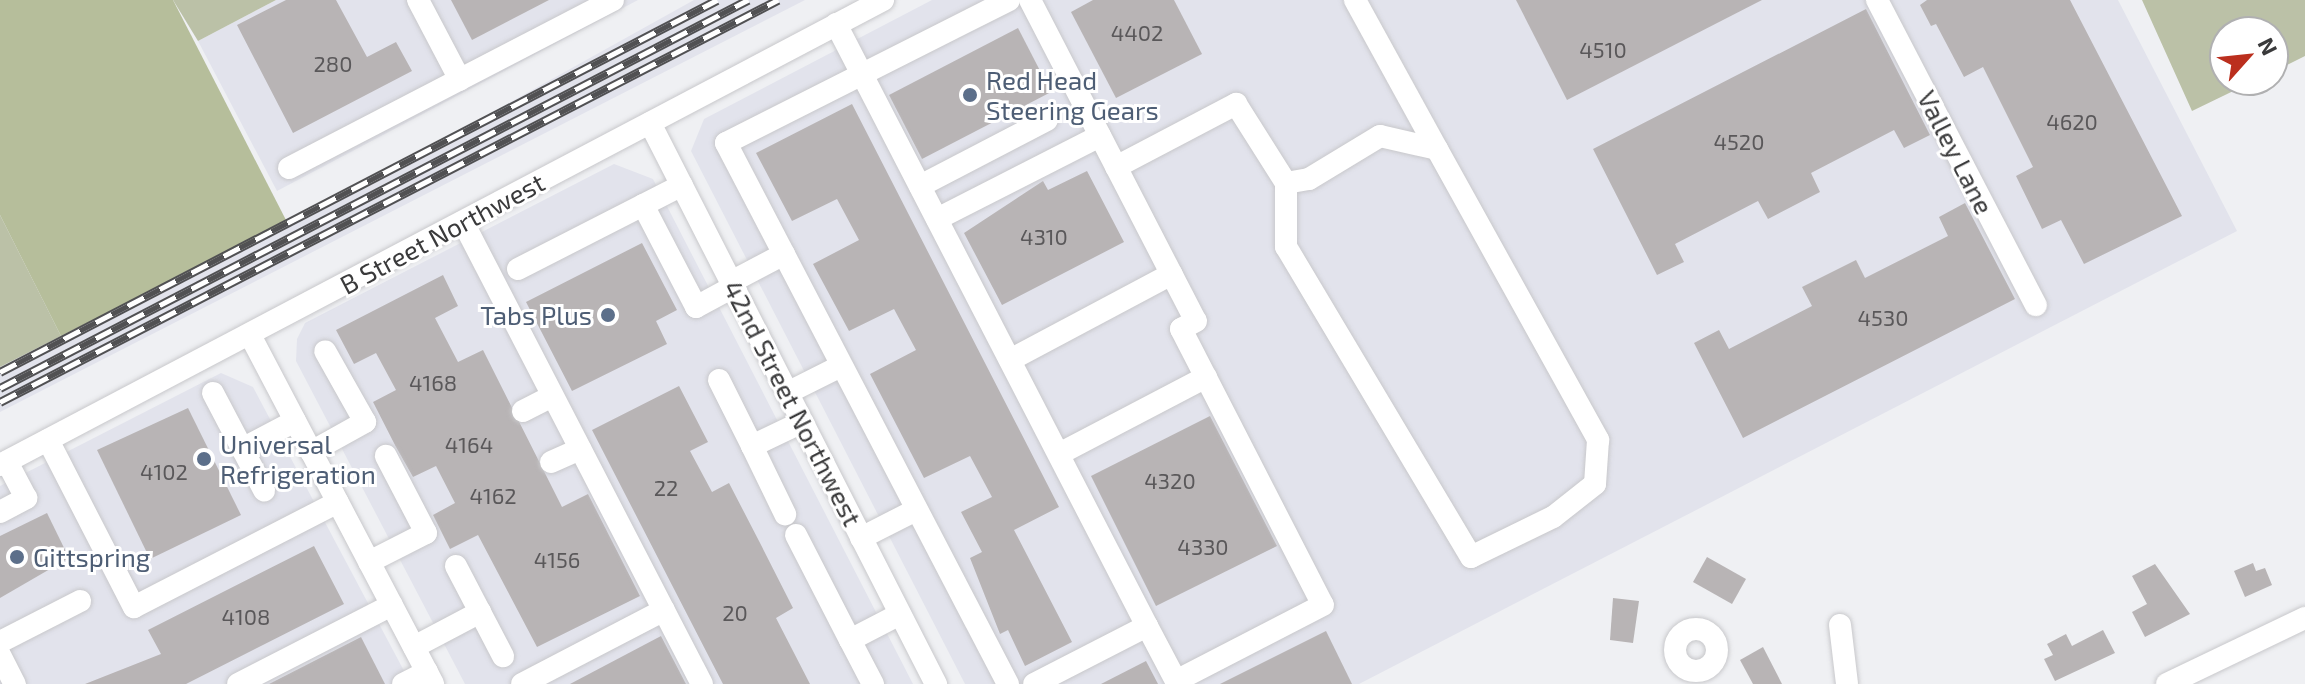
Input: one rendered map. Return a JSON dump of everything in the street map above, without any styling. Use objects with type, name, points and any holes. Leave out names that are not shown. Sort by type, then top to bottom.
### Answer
[{"type":"street","points":[[418,0],[460,80]]},
{"type":"street","points":[[289,168],[613,0]]},
{"type":"street","name":"B Street Northwest","points":[[3,463],[883,0]]},
{"type":"street","points":[[1008,684],[726,143],[1009,0]]},
{"type":"street","points":[[836,24],[1176,681],[1323,605],[1181,329],[1196,321],[1030,0]]},
{"type":"street","points":[[1116,167],[1236,104],[1286,183],[1286,247],[1471,557],[1553,517],[1595,484],[1598,440],[1355,0]]},
{"type":"street","name":"Valley Lane","points":[[1877,0],[2036,305]]},
{"type":"street","points":[[920,186],[1047,120]]},
{"type":"street","name":"42nd Street Northwest","points":[[650,123],[936,684]]},
{"type":"street","points":[[937,219],[1100,136]]},
{"type":"street","points":[[1286,183],[1309,179],[1380,136],[1437,149]]},
{"type":"street","points":[[518,269],[682,185]]},
{"type":"street","points":[[643,205],[696,307],[784,254]]},
{"type":"street","points":[[463,222],[702,684]]},
{"type":"street","points":[[1010,360],[1172,274]]},
{"type":"street","points":[[250,335],[430,678],[403,684]]},
{"type":"street","points":[[311,452],[365,422],[325,351]]},
{"type":"street","points":[[787,393],[841,366]]},
{"type":"street","points":[[1059,454],[1206,377]]},
{"type":"street","points":[[719,380],[785,514]]},
{"type":"street","points":[[213,393],[264,490]]},
{"type":"street","points":[[523,411],[552,396]]},
{"type":"street","points":[[242,449],[295,421]]},
{"type":"street","points":[[752,446],[802,422]]},
{"type":"street","points":[[48,440],[134,607],[338,502]]},
{"type":"street","points":[[551,462],[580,449]]},
{"type":"street","points":[[369,562],[426,533],[386,456]]},
{"type":"street","points":[[0,512],[26,498],[3,463]]},
{"type":"street","points":[[861,538],[916,510]]},
{"type":"street","points":[[796,535],[873,684]]},
{"type":"street","points":[[456,566],[503,656]]},
{"type":"street","points":[[0,642],[80,601]]},
{"type":"street","points":[[238,684],[392,605]]},
{"type":"street","points":[[522,684],[664,610]]},
{"type":"street","points":[[414,647],[480,612]]},
{"type":"street","points":[[850,640],[900,614]]},
{"type":"street","points":[[2167,684],[2305,618]]},
{"type":"street","points":[[1840,625],[1847,684]]},
{"type":"street","points":[[1034,684],[1147,626]]},
{"type":"street","points":[[0,655],[15,684]]},
{"type":"shaded area","points":[[276,0],[638,0],[277,191],[198,41]]},
{"type":"shaded area","points":[[694,0],[805,0],[0,412],[0,367],[381,174]]},
{"type":"shaded area","points":[[932,0],[2118,0],[2237,231],[1359,684],[965,684],[691,151],[704,119]]},
{"type":"shaded area","points":[[614,164],[653,179],[913,684],[465,684],[296,361],[297,339],[305,323]]},
{"type":"shaded area","points":[[221,373],[253,387],[411,684],[0,684],[0,486]]},
{"type":"green space","points":[[0,0],[173,0],[287,222],[61,336],[0,215]]},
{"type":"green space","points":[[173,0],[276,0],[198,41]]},
{"type":"green space","points":[[2142,0],[2305,0],[2305,56],[2289,64],[2289,16],[2209,16],[2209,96],[2223,96],[2192,111]]},
{"type":"green space","points":[[0,215],[61,336],[0,367]]},
{"type":"building","points":[[286,0],[336,0],[367,57],[396,42],[412,71],[293,133],[237,25]]},
{"type":"building","points":[[451,0],[549,0],[472,40]]},
{"type":"building","points":[[1093,0],[1174,0],[1202,54],[1116,98],[1071,12]]},
{"type":"building","points":[[1516,0],[1762,0],[1567,100]]},
{"type":"building","points":[[1927,0],[2070,0],[2182,216],[2084,264],[2061,220],[2042,229],[2016,176],[2033,167],[1983,67],[1964,77],[1936,24],[1931,26],[1920,5]]},
{"type":"building","points":[[1866,9],[1930,135],[1904,148],[1894,130],[1811,173],[1820,192],[1768,219],[1758,201],[1675,244],[1684,262],[1657,275],[1593,149]]},
{"type":"building","points":[[1018,28],[1051,92],[922,159],[889,95]]},
{"type":"building","points":[[852,104],[1059,507],[1014,530],[1072,642],[1025,666],[1008,630],[1000,634],[970,558],[982,552],[961,512],[992,497],[970,456],[924,478],[870,374],[916,350],[894,309],[849,331],[813,264],[859,240],[837,199],[792,221],[756,153]]},
{"type":"building","points":[[1087,171],[1124,242],[1002,305],[964,233],[1043,181],[1048,190]]},
{"type":"building","points":[[1965,203],[2015,299],[1743,438],[1694,343],[1719,330],[1729,349],[1812,306],[1802,287],[1856,260],[1865,278],[1948,236],[1939,217]]},
{"type":"building","points":[[642,243],[677,310],[656,321],[667,344],[572,391],[526,302]]},
{"type":"building","points":[[443,275],[458,306],[435,318],[458,362],[483,350],[562,507],[588,494],[640,596],[537,647],[478,535],[450,549],[433,515],[455,503],[436,466],[413,477],[396,447],[373,402],[396,390],[376,353],[354,364],[336,330]]},
{"type":"building","points":[[679,386],[708,442],[690,451],[712,492],[729,483],[759,541],[793,608],[776,618],[810,684],[723,684],[592,430]]},
{"type":"building","points":[[188,408],[241,515],[150,559],[97,450]]},
{"type":"building","points":[[1210,416],[1277,546],[1156,606],[1091,476]]},
{"type":"building","points":[[47,513],[69,558],[0,598],[0,536]]},
{"type":"building","points":[[314,546],[344,604],[186,684],[85,684],[161,654],[148,630]]},
{"type":"building","points":[[1707,557],[1746,579],[1732,604],[1693,582]]},
{"type":"building","points":[[2253,563],[2256,571],[2265,568],[2272,585],[2245,597],[2234,571]]},
{"type":"building","points":[[2155,564],[2190,614],[2145,637],[2132,612],[2147,604],[2132,576]]},
{"type":"building","points":[[1613,598],[1639,601],[1633,643],[1610,640]]},
{"type":"building","points":[[2103,630],[2115,653],[2055,681],[2044,659],[2053,655],[2047,644],[2066,634],[2072,646]]},
{"type":"building","points":[[1326,631],[1352,684],[1220,684]]},
{"type":"building","points":[[661,636],[686,684],[570,684]]},
{"type":"building","points":[[361,637],[385,684],[269,684]]},
{"type":"building","points":[[1763,647],[1782,684],[1753,684],[1740,660]]},
{"type":"building","points":[[1146,661],[1158,684],[1101,684]]},
{"type":"railway","points":[[0,372],[717,0]]},
{"type":"railway","points":[[0,388],[748,0]]},
{"type":"railway","points":[[0,402],[778,0]]},
{"type":"place","name":"Red Head Steering Gears","points":[[970,95]]},
{"type":"place","name":"Tabs Plus","points":[[608,315]]},
{"type":"place","name":"Universal Refrigeration","points":[[204,459]]},
{"type":"place","name":"Gittspring","points":[[17,557]]}]
